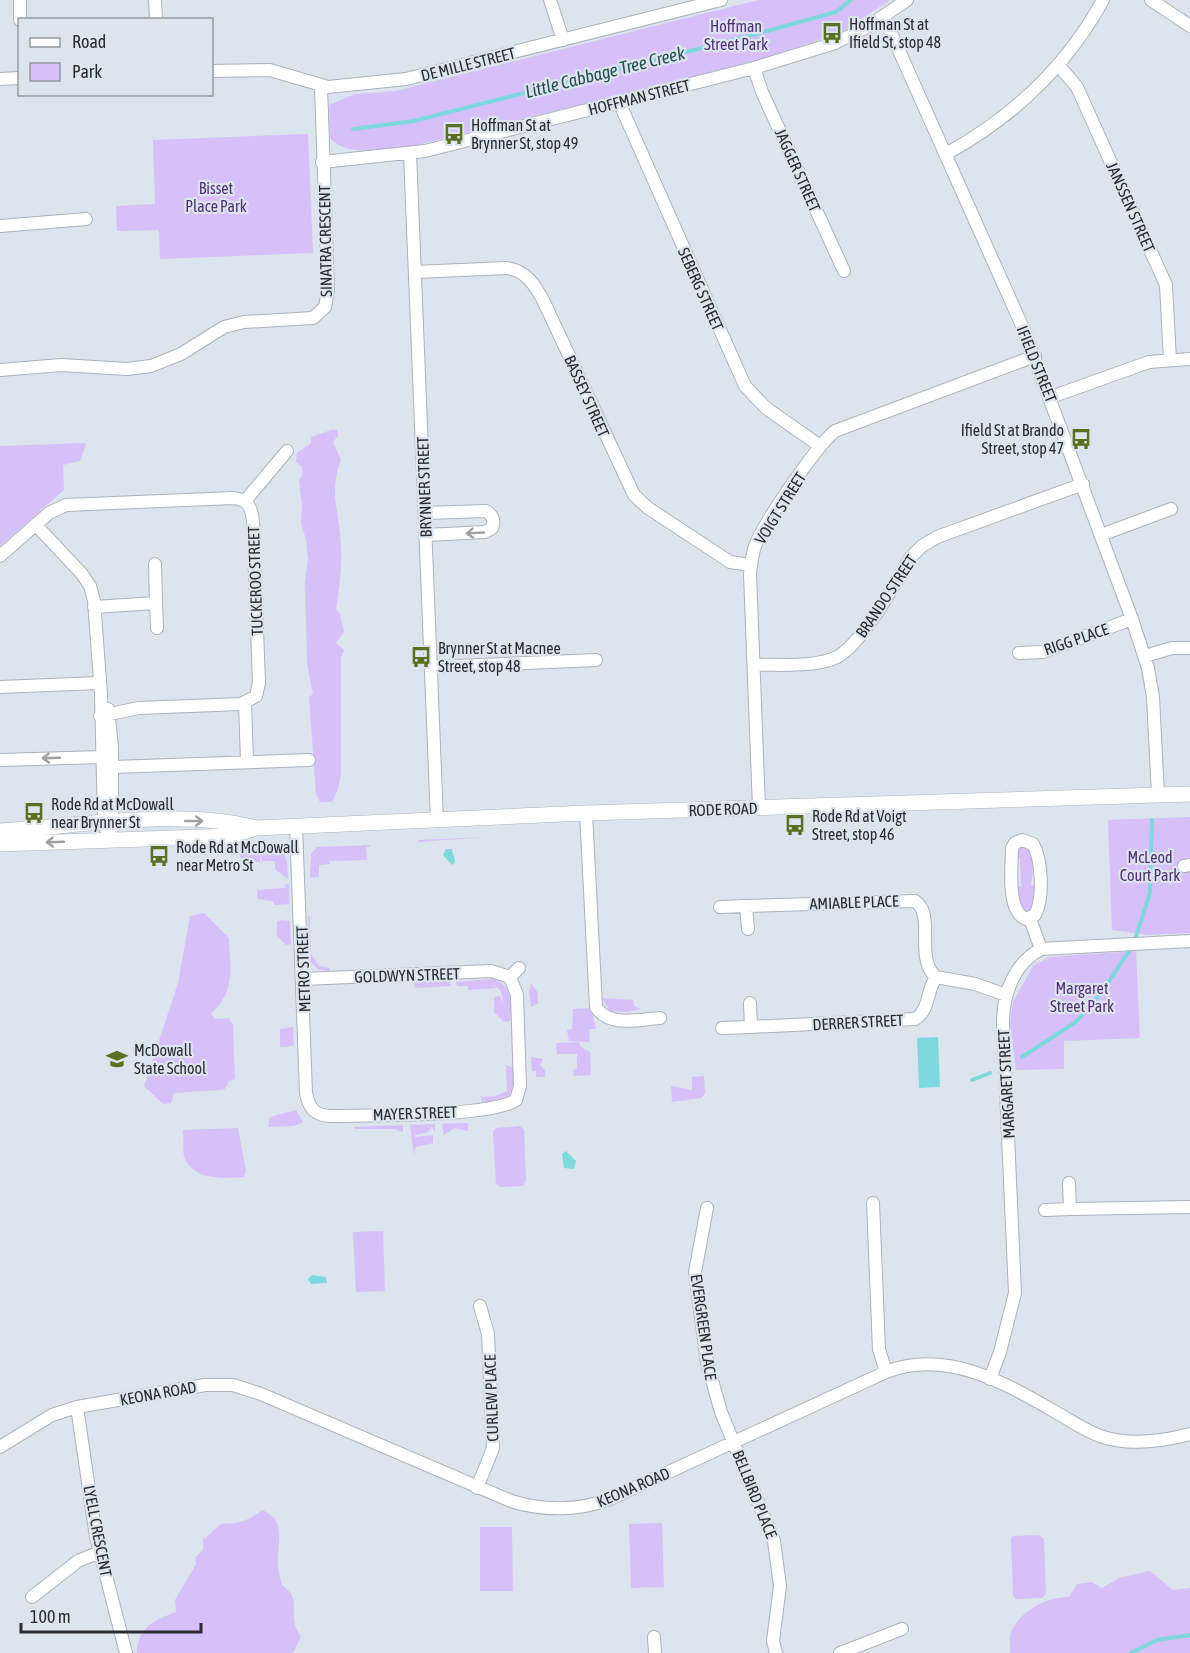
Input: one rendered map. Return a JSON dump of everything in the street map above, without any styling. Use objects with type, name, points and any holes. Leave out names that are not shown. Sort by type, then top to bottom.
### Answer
[{"type":"main road","name":"RODE ROAD","points":[[0,844],[231,836],[256,828],[586,813],[1190,794]]},
{"type":"main road","name":"RODE ROAD","points":[[0,831],[109,822],[229,821],[256,828]]},
{"type":"street","points":[[20,0],[20,18]]},
{"type":"street","points":[[155,0],[156,18]]},
{"type":"street","points":[[550,0],[563,40]]},
{"type":"street","name":"DE MILLE STREET","points":[[213,71],[270,70],[321,86],[335,88],[406,79],[721,0]]},
{"type":"street","name":"HOFFMAN STREET","points":[[322,162],[410,153],[754,68],[835,43],[884,17],[907,0]]},
{"type":"street","points":[[946,154],[1006,117],[1059,66],[1103,0]]},
{"type":"street","points":[[1151,0],[1190,26]]},
{"type":"street","name":"IFIELD STREET","points":[[884,17],[1035,356],[1132,619],[1145,656],[1153,697],[1158,795]]},
{"type":"street","name":"JANSSEN STREET","points":[[1059,66],[1077,87],[1166,285],[1170,360]]},
{"type":"street","name":"JAGGER STREET","points":[[754,68],[844,272]]},
{"type":"street","points":[[0,79],[18,78]]},
{"type":"street","name":"SINATRA CRESCENT","points":[[0,370],[61,365],[140,368],[181,354],[224,327],[244,322],[305,320],[317,316],[325,307],[328,297],[321,86]]},
{"type":"street","name":"SEBERG STREET","points":[[619,102],[746,386],[766,408],[820,446]]},
{"type":"street","name":"BRYNNER STREET","points":[[410,153],[437,821]]},
{"type":"street","points":[[0,226],[86,219]]},
{"type":"street","name":"BASSEY STREET","points":[[415,272],[506,268],[518,271],[530,279],[544,302],[634,495],[648,508],[730,562],[751,565]]},
{"type":"street","name":"VOIGT STREET","points":[[759,808],[751,565],[762,533],[820,446],[835,430],[1035,356]]},
{"type":"street","points":[[1051,397],[1139,365],[1190,359]]},
{"type":"street","points":[[0,556],[54,510],[71,504],[227,498],[244,501],[287,451]]},
{"type":"street","name":"BRANDO STREET","points":[[754,665],[822,661],[837,656],[859,636],[911,557],[922,546],[937,537],[1083,484]]},
{"type":"street","name":"TUCKEROO STREET","points":[[244,501],[251,510],[253,522],[259,683],[256,696],[245,703]]},
{"type":"street","points":[[1101,535],[1171,509]]},
{"type":"street","points":[[425,513],[486,511],[492,516],[494,522],[492,528],[485,532],[426,535]]},
{"type":"street","points":[[36,525],[90,586],[94,607],[100,689],[113,767],[109,822]]},
{"type":"street","points":[[154,564],[157,628]]},
{"type":"street","points":[[94,607],[156,603]]},
{"type":"street","name":"RIGG PLACE","points":[[1018,652],[1043,652],[1132,619]]},
{"type":"street","points":[[1145,656],[1172,648],[1190,648]]},
{"type":"street","points":[[430,666],[596,660]]},
{"type":"street","points":[[0,687],[100,689]]},
{"type":"street","points":[[105,715],[139,708],[245,703],[247,761]]},
{"type":"street","points":[[105,715],[102,757],[110,840]]},
{"type":"street","points":[[0,760],[102,757]]},
{"type":"street","points":[[113,767],[309,760]]},
{"type":"street","points":[[586,813],[596,1007],[602,1015],[613,1020],[660,1018]]},
{"type":"street","name":"METRO STREET","points":[[296,826],[306,1093],[313,1112]]},
{"type":"street","points":[[1022,840],[1033,844],[1038,859],[1039,905],[1035,915],[1030,919],[1020,916],[1013,900],[1012,848],[1015,843],[1022,840]]},
{"type":"street","name":"AMIABLE PLACE","points":[[720,907],[915,901],[921,906],[923,914],[927,963],[936,977]]},
{"type":"street","points":[[746,906],[748,929]]},
{"type":"street","points":[[1030,919],[1041,949],[1190,941]]},
{"type":"street","name":"MARGARET STREET","points":[[990,1379],[1000,1352],[1014,1293],[1003,1023],[1006,995],[1022,964],[1041,949]]},
{"type":"street","name":"GOLDWYN STREET","points":[[303,979],[491,971],[515,973],[520,1086],[516,1100]]},
{"type":"street","points":[[936,977],[975,984],[1006,995]]},
{"type":"street","name":"DERRER STREET","points":[[722,1028],[915,1019],[925,1009],[928,991],[936,977]]},
{"type":"street","points":[[750,1004],[751,1027]]},
{"type":"street","name":"MAYER STREET","points":[[313,1112],[330,1116],[472,1111],[504,1106],[516,1100]]},
{"type":"street","points":[[1069,1183],[1070,1209]]},
{"type":"street","points":[[873,1203],[879,1349],[886,1372]]},
{"type":"street","points":[[1045,1210],[1190,1207]]},
{"type":"street","name":"EVERGREEN PLACE","points":[[707,1208],[696,1263],[697,1296],[710,1375],[734,1443]]},
{"type":"street","name":"CURLEW PLACE","points":[[477,1488],[493,1448],[488,1332],[480,1306]]},
{"type":"street","name":"KEONA ROAD","points":[[0,1447],[52,1415],[77,1407],[194,1386],[233,1385],[261,1394],[477,1488],[532,1506],[559,1508],[587,1505],[610,1499],[886,1372],[909,1365],[942,1364],[990,1379],[1104,1437],[1137,1441],[1190,1434]]},
{"type":"street","name":"LYELL CRESCENT","points":[[77,1407],[100,1552],[126,1653]]},
{"type":"street","name":"BELLBIRD PLACE","points":[[734,1443],[774,1540],[780,1586],[773,1641],[776,1653]]},
{"type":"street","points":[[32,1598],[84,1558],[100,1552]]},
{"type":"street","points":[[840,1653],[902,1629]]},
{"type":"street","points":[[654,1637],[655,1653]]},
{"type":"green space","name":"Hoffman Street Park","points":[[758,0],[890,0],[840,33],[755,61],[409,147],[356,150],[337,144],[330,138],[329,105],[355,94],[396,91]]},
{"type":"green space","name":"Bisset Place Park","points":[[308,134],[313,253],[160,259],[159,230],[117,231],[116,206],[155,204],[153,140]]},
{"type":"green space","points":[[337,430],[338,436],[333,442],[341,460],[335,488],[341,552],[336,609],[340,614],[344,632],[336,643],[344,650],[341,658],[341,774],[332,802],[320,802],[316,794],[309,697],[313,694],[307,663],[305,582],[308,559],[301,523],[302,505],[299,481],[302,476],[302,467],[296,462],[297,453],[311,443],[311,437]]},
{"type":"green space","points":[[86,443],[80,461],[63,465],[64,490],[0,546],[0,446]]},
{"type":"green space","name":"McLeod Court Park","points":[[1190,817],[1190,933],[1148,935],[1112,930],[1108,820]]},
{"type":"green space","points":[[486,837],[418,842],[418,840]]},
{"type":"green space","points":[[371,845],[366,848],[367,860],[330,861],[330,864],[319,865],[319,877],[310,878],[311,854],[317,847]]},
{"type":"green space","points":[[1019,846],[1026,846],[1035,855],[1031,885],[1035,886],[1031,913],[1022,913],[1016,887],[1021,886],[1020,858],[1016,857]]},
{"type":"green space","points":[[281,849],[287,861],[288,879],[275,869],[275,861],[262,861],[261,852],[260,862],[251,862],[240,857],[240,854],[234,854],[233,851],[239,851]]},
{"type":"green space","points":[[286,884],[289,884],[289,904],[275,905],[272,901],[257,899],[257,890],[285,888]]},
{"type":"green space","points":[[204,913],[229,938],[230,979],[228,988],[211,1014],[216,1019],[229,1018],[233,1025],[235,1079],[229,1081],[225,1089],[174,1093],[171,1103],[163,1104],[144,1086],[178,983],[190,916]]},
{"type":"green space","points":[[308,916],[310,917],[311,954],[319,966],[330,968],[330,971],[318,969],[311,962]]},
{"type":"green space","points":[[277,921],[290,921],[291,944],[286,945],[277,936]]},
{"type":"green space","name":"Margaret Street Park","points":[[1136,951],[1140,1038],[1064,1041],[1064,1069],[1016,1070],[1010,1021],[1013,1002],[1033,966],[1049,957]]},
{"type":"green space","points":[[491,979],[498,981],[507,989],[509,995],[510,1021],[504,1022],[494,1012],[494,997],[500,996],[503,1004],[501,992],[497,988],[468,990],[468,986],[457,986],[456,982]]},
{"type":"green space","points":[[449,980],[451,986],[415,988],[414,982]]},
{"type":"green space","points":[[531,983],[538,993],[538,1004],[531,1007],[529,991]]},
{"type":"green space","points":[[602,998],[633,1000],[634,1006],[641,1009],[628,1012],[610,1011]]},
{"type":"green space","points":[[591,1008],[596,1029],[589,1029],[590,1042],[569,1041],[567,1030],[572,1029],[573,1009]]},
{"type":"green space","points":[[293,1027],[294,1046],[280,1047],[280,1029]]},
{"type":"green space","points":[[579,1042],[580,1046],[590,1052],[591,1075],[574,1076],[573,1070],[577,1069],[577,1054],[557,1054],[556,1043]]},
{"type":"green space","points":[[531,1057],[543,1059],[540,1065],[545,1070],[545,1077],[536,1077],[536,1071],[532,1071]]},
{"type":"green space","points":[[506,1065],[513,1068],[513,1087],[507,1099],[482,1103],[481,1097],[495,1096],[507,1091]]},
{"type":"green space","points":[[704,1076],[705,1093],[702,1098],[672,1102],[671,1086],[692,1090],[692,1077]]},
{"type":"green space","points":[[296,1110],[303,1122],[294,1126],[268,1127],[270,1117]]},
{"type":"green space","points":[[468,1123],[468,1131],[454,1128],[444,1135],[442,1124]]},
{"type":"green space","points":[[435,1124],[435,1132],[432,1127],[428,1132],[415,1135],[415,1137],[433,1135],[433,1143],[416,1147],[414,1155],[410,1125]]},
{"type":"green space","points":[[403,1125],[403,1132],[395,1129],[355,1129],[354,1127]]},
{"type":"green space","points":[[520,1126],[524,1130],[526,1181],[523,1186],[500,1187],[496,1184],[493,1131],[496,1128]]},
{"type":"green space","points":[[238,1128],[246,1171],[244,1177],[227,1178],[203,1175],[190,1166],[185,1159],[183,1130]]},
{"type":"green space","points":[[383,1231],[385,1291],[356,1292],[353,1232]]},
{"type":"green space","points":[[262,1510],[270,1514],[278,1527],[278,1571],[282,1585],[292,1596],[295,1624],[301,1637],[293,1653],[137,1653],[140,1637],[144,1631],[154,1622],[176,1612],[175,1600],[196,1564],[195,1558],[203,1550],[203,1540],[221,1524],[243,1521]]},
{"type":"green space","points":[[662,1523],[664,1587],[631,1588],[629,1524]]},
{"type":"green space","points":[[480,1527],[512,1527],[513,1591],[480,1591]]},
{"type":"green space","points":[[1039,1535],[1044,1539],[1046,1594],[1042,1598],[1016,1599],[1013,1596],[1011,1538]]},
{"type":"green space","points":[[1150,1571],[1173,1590],[1190,1588],[1190,1653],[1010,1653],[1012,1629],[1030,1610],[1052,1599],[1069,1597],[1077,1584],[1091,1582],[1102,1588],[1119,1578]]},
{"type":"water","points":[[446,849],[452,849],[455,862],[452,865],[443,855]]},
{"type":"water","points":[[938,1037],[940,1087],[919,1088],[917,1038]]},
{"type":"water","points":[[566,1151],[576,1161],[574,1169],[564,1168],[562,1154]]},
{"type":"water","points":[[312,1275],[326,1277],[327,1283],[311,1284],[308,1279]]},
{"type":"waterway","name":"Little Cabbage Tree Creek","points":[[353,129],[414,121],[749,36],[836,12],[851,0]]},
{"type":"waterway","points":[[1136,936],[1150,893],[1152,820]]},
{"type":"waterway","points":[[1022,1057],[1076,1022],[1104,989],[1129,951]]},
{"type":"waterway","points":[[972,1080],[990,1073]]},
{"type":"waterway","points":[[1131,1653],[1157,1640],[1190,1635]]},
{"type":"place","name":"Hoffman St at Ifield St, stop 48","points":[[832,33]]},
{"type":"place","name":"Hoffman St at Brynner St, stop 49","points":[[454,134]]},
{"type":"place","name":"Ifield St at Brando Street, stop 47","points":[[1081,439]]},
{"type":"place","name":"Brynner St at Macnee Street, stop 48","points":[[421,657]]},
{"type":"place","name":"Rode Rd at McDowall near Brynner St","points":[[34,813]]},
{"type":"place","name":"Rode Rd at Voigt Street, stop 46","points":[[795,825]]},
{"type":"place","name":"Rode Rd at McDowall near Metro St","points":[[159,856]]},
{"type":"place","name":"McDowall State School","points":[[117,1059]]}]
